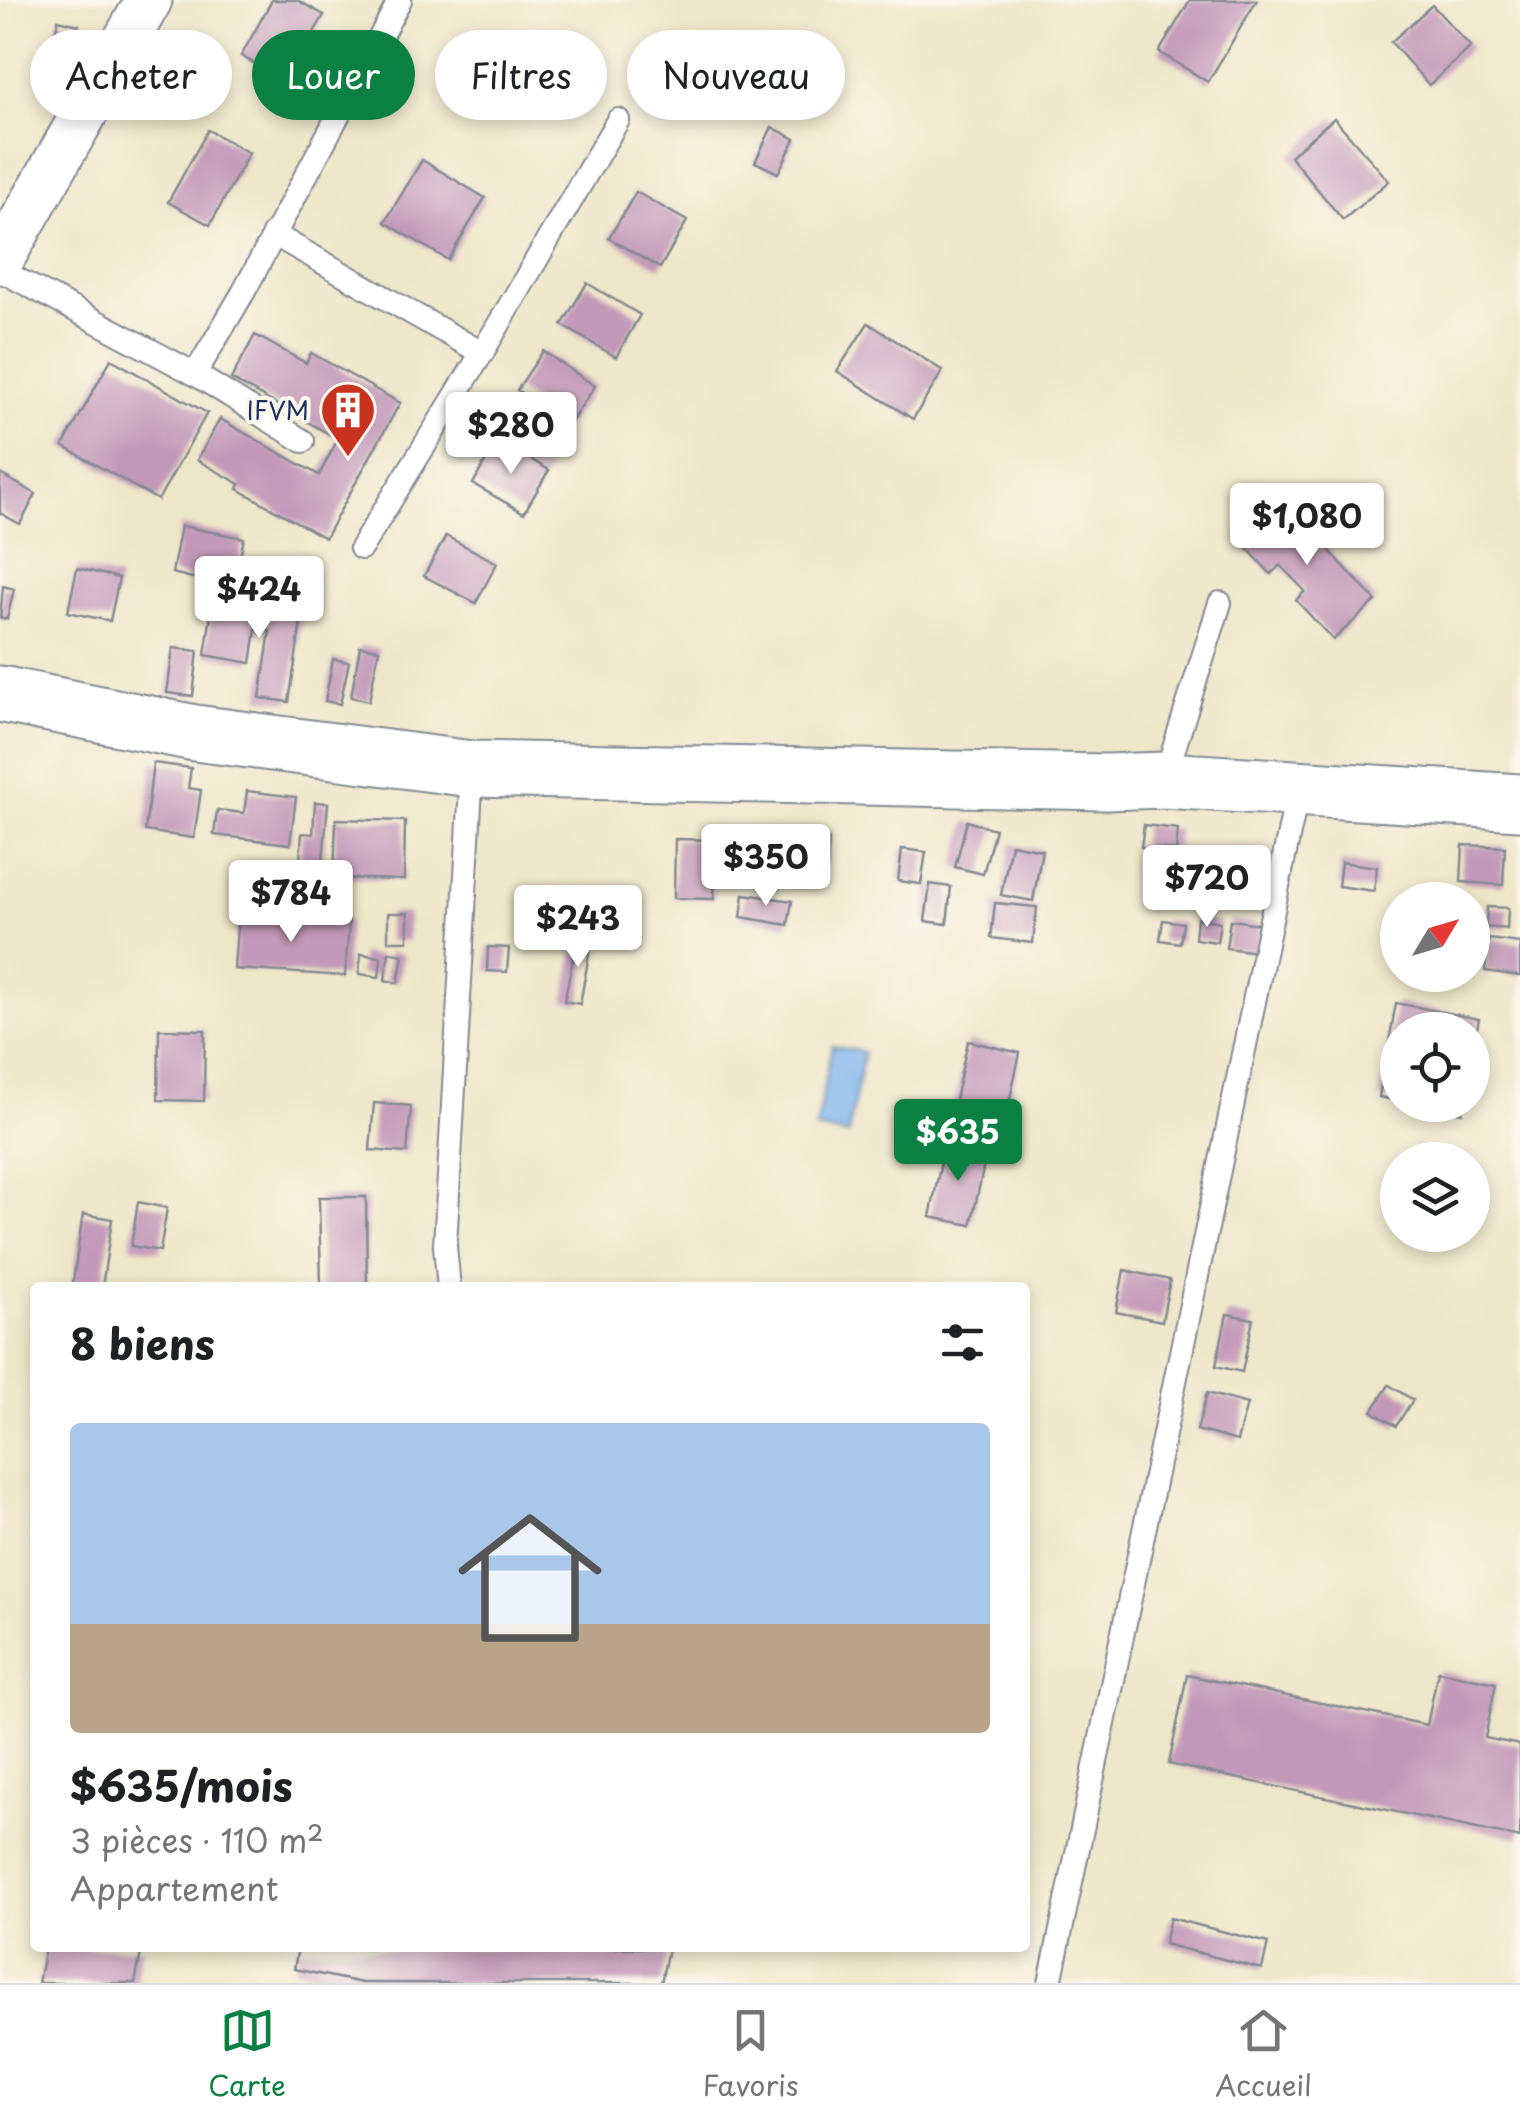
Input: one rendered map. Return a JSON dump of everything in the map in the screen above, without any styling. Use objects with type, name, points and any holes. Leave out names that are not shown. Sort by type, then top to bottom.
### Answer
[{"type":"street","points":[[0,262],[149,0]]},
{"type":"street","points":[[0,694],[194,733],[472,769],[1085,782],[1164,780],[1520,802]]},
{"type":"lane","points":[[195,374],[400,0]]},
{"type":"lane","points":[[361,548],[482,353],[618,120]]},
{"type":"lane","points":[[273,234],[482,353]]},
{"type":"lane","points":[[0,270],[195,374],[303,441]]},
{"type":"lane","points":[[1164,780],[1220,603]]},
{"type":"lane","points":[[448,1282],[445,1246],[472,769]]},
{"type":"lane","points":[[1050,1983],[1298,790]]},
{"type":"water","points":[[832,1046],[864,1052],[848,1135],[816,1129]]},
{"type":"building","points":[[272,0],[297,0],[324,15],[315,30],[255,30]]},
{"type":"building","points":[[1190,0],[1257,0],[1208,82],[1159,52]]},
{"type":"building","points":[[1432,5],[1471,47],[1429,85],[1391,42]]},
{"type":"building","points":[[58,20],[79,25],[78,30],[56,30]]},
{"type":"building","points":[[252,36],[252,62],[241,56]]},
{"type":"building","points":[[1334,118],[1389,181],[1343,220],[1290,156]]},
{"type":"building","points":[[772,127],[795,139],[778,173],[755,162]]},
{"type":"building","points":[[208,130],[249,153],[210,225],[168,202]]},
{"type":"building","points":[[422,160],[485,198],[448,260],[385,222]]},
{"type":"building","points":[[636,192],[687,221],[660,268],[609,238]]},
{"type":"building","points":[[587,283],[640,315],[616,357],[562,325]]},
{"type":"building","points":[[868,323],[943,371],[913,419],[837,371]]},
{"type":"building","name":"IFVM","points":[[255,335],[306,363],[311,353],[400,403],[325,538],[238,489],[240,484],[197,460],[220,419],[319,475],[338,439],[231,379]]},
{"type":"building","points":[[543,351],[595,386],[569,425],[517,390]]},
{"type":"building","points":[[111,359],[207,413],[158,500],[63,446]]},
{"type":"building","points":[[497,440],[549,470],[524,513],[473,484]]},
{"type":"building","points":[[0,474],[36,494],[20,524],[0,513]]},
{"type":"building","points":[[1280,497],[1376,601],[1333,640],[1296,600],[1305,591],[1280,565],[1271,574],[1236,536]]},
{"type":"building","points":[[181,526],[244,538],[234,588],[172,573]]},
{"type":"building","points":[[446,536],[497,563],[476,603],[424,576]]},
{"type":"building","points":[[77,568],[119,578],[110,621],[68,612]]},
{"type":"building","points":[[3,586],[14,589],[7,619],[0,618]]},
{"type":"building","points":[[229,597],[303,609],[289,702],[260,698],[270,631],[256,629],[251,663],[205,655],[211,615],[226,617]]},
{"type":"building","points":[[360,646],[379,649],[369,701],[351,697]]},
{"type":"building","points":[[173,648],[198,651],[193,696],[167,693]]},
{"type":"building","points":[[333,659],[349,662],[340,704],[325,701]]},
{"type":"building","points":[[153,763],[191,768],[188,788],[201,790],[194,838],[145,831]]},
{"type":"building","points":[[247,791],[296,797],[290,844],[214,835],[217,810],[244,813]]},
{"type":"building","points":[[315,802],[328,803],[323,862],[300,860],[302,833],[313,834]]},
{"type":"building","points":[[336,819],[405,821],[404,880],[334,878]]},
{"type":"building","points":[[967,821],[995,829],[983,874],[955,867]]},
{"type":"building","points":[[1144,825],[1178,829],[1176,851],[1141,847]]},
{"type":"building","points":[[785,836],[829,839],[827,866],[783,862]]},
{"type":"building","points":[[675,839],[715,840],[714,899],[674,898]]},
{"type":"building","points":[[1011,844],[1042,850],[1033,901],[1001,895]]},
{"type":"building","points":[[1463,845],[1505,847],[1503,885],[1461,882]]},
{"type":"building","points":[[902,849],[926,852],[921,884],[898,881]]},
{"type":"building","points":[[1243,855],[1267,860],[1263,879],[1240,874]]},
{"type":"building","points":[[1341,862],[1377,867],[1374,891],[1338,886]]},
{"type":"building","points":[[930,884],[951,887],[947,924],[925,921]]},
{"type":"building","points":[[744,894],[792,901],[788,925],[741,917]]},
{"type":"building","points":[[995,903],[1037,907],[1033,943],[991,938]]},
{"type":"building","points":[[1490,907],[1508,908],[1507,929],[1490,927]]},
{"type":"building","points":[[238,913],[349,921],[345,976],[234,969]]},
{"type":"building","points":[[388,913],[408,913],[408,941],[388,941]]},
{"type":"building","points":[[1197,918],[1220,922],[1217,942],[1195,939]]},
{"type":"building","points":[[1163,920],[1183,923],[1180,943],[1160,940]]},
{"type":"building","points":[[1230,920],[1261,924],[1258,952],[1226,948]]},
{"type":"building","points":[[578,935],[592,938],[580,1004],[564,1001]]},
{"type":"building","points":[[1490,939],[1520,943],[1520,976],[1490,972]]},
{"type":"building","points":[[488,947],[509,948],[507,972],[487,971]]},
{"type":"building","points":[[389,952],[403,955],[398,983],[385,980]]},
{"type":"building","points":[[361,954],[381,957],[379,977],[359,974]]},
{"type":"building","points":[[1396,1003],[1443,1012],[1394,1012]]},
{"type":"building","points":[[159,1029],[205,1030],[204,1101],[158,1100]]},
{"type":"building","points":[[968,1041],[1020,1053],[1004,1126],[952,1114]]},
{"type":"building","points":[[374,1103],[411,1106],[407,1153],[370,1150]]},
{"type":"building","points":[[945,1142],[987,1151],[971,1225],[930,1217]]},
{"type":"building","points":[[319,1197],[366,1197],[367,1282],[321,1282]]},
{"type":"building","points":[[138,1202],[167,1208],[160,1251],[131,1246]]},
{"type":"building","points":[[83,1214],[112,1219],[103,1282],[73,1282]]},
{"type":"building","points":[[1124,1270],[1170,1280],[1162,1321],[1116,1312]]},
{"type":"building","points":[[1227,1314],[1253,1319],[1242,1372],[1216,1366]]},
{"type":"building","points":[[1389,1385],[1413,1400],[1396,1426],[1372,1411]]},
{"type":"building","points":[[1207,1393],[1247,1404],[1237,1441],[1197,1430]]},
{"type":"building","points":[[1438,1671],[1496,1683],[1485,1738],[1520,1745],[1520,1838],[1169,1764],[1187,1675],[1427,1725]]},
{"type":"building","points":[[1170,1918],[1268,1943],[1262,1969],[1164,1944]]},
{"type":"building","points":[[44,1952],[141,1952],[135,1983],[38,1983]]},
{"type":"building","points":[[297,1952],[667,1952],[661,1983],[362,1983],[294,1969]]},
{"type":"place","name":"IFVM","points":[[348,459]]}]
